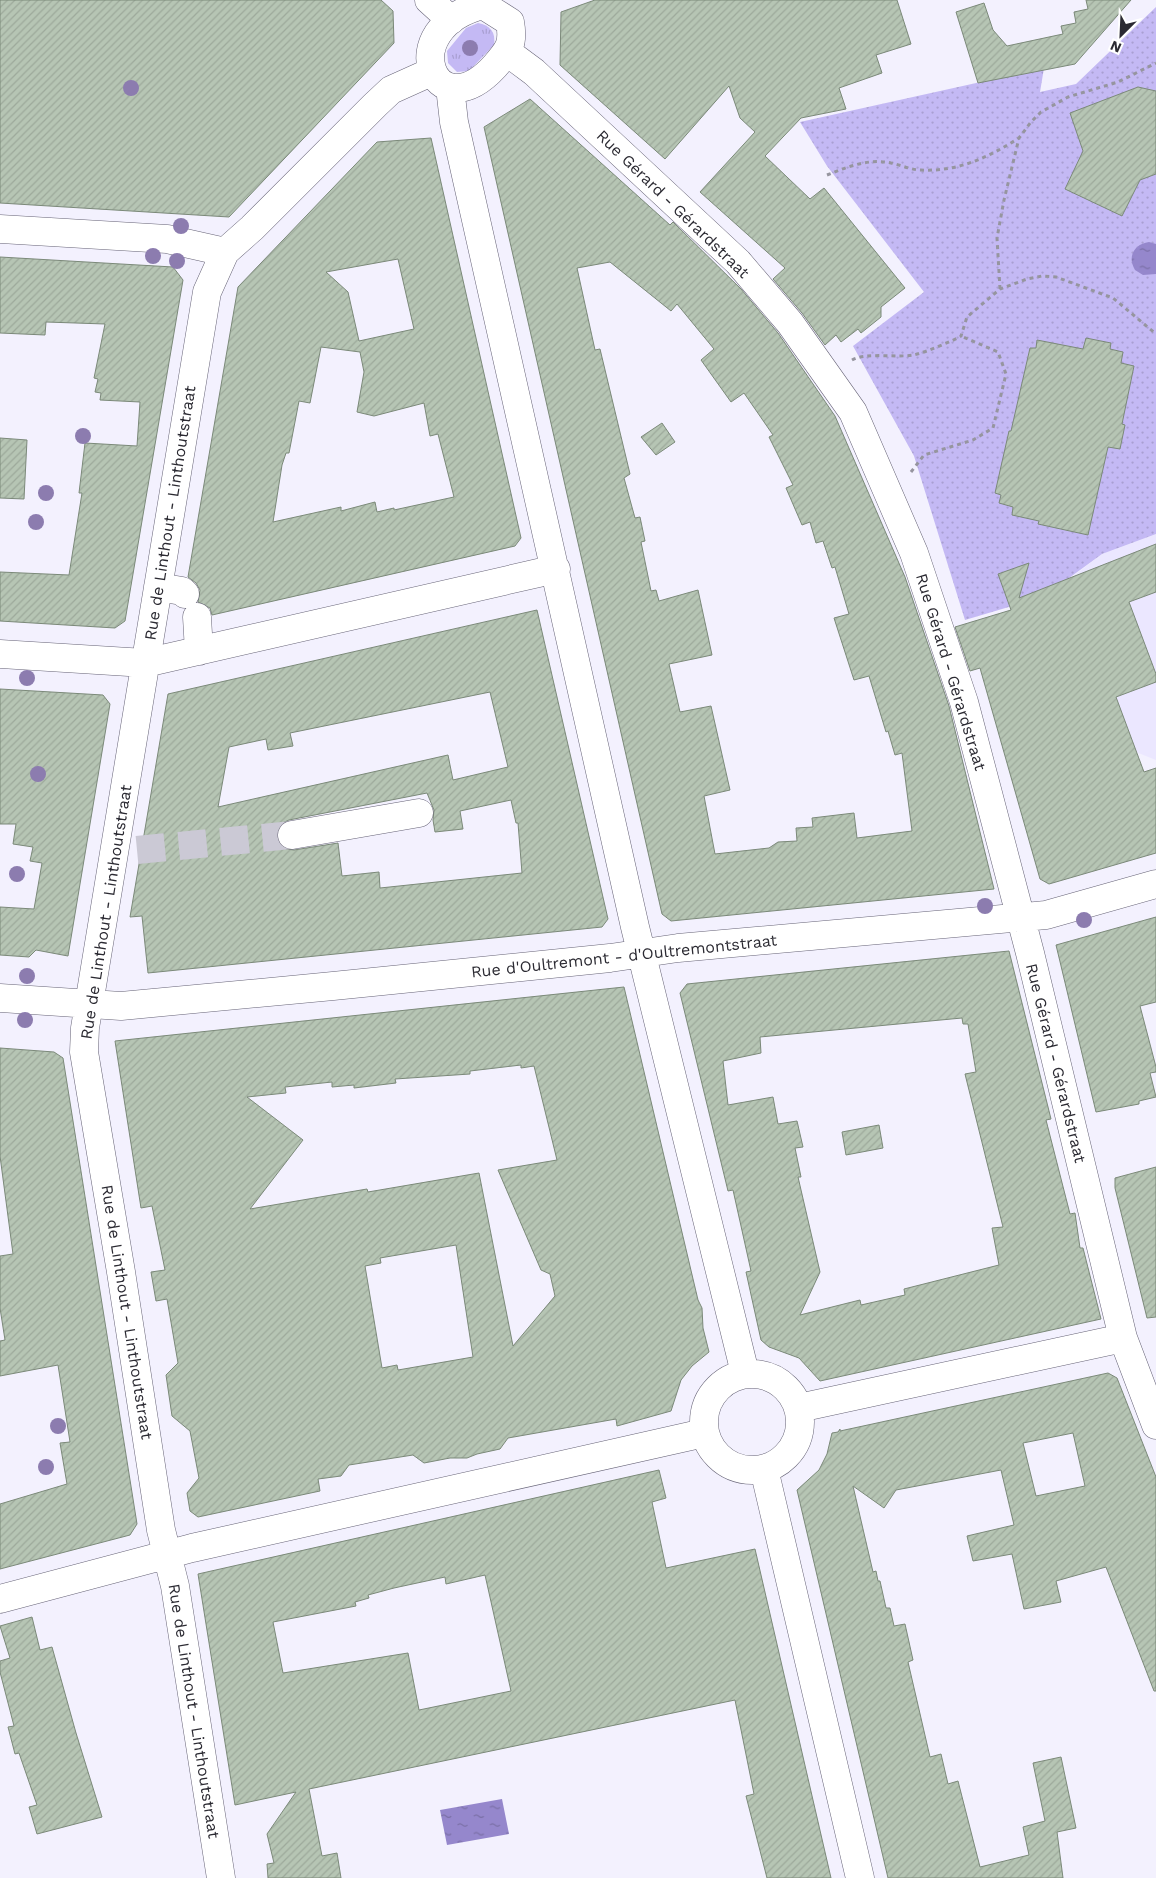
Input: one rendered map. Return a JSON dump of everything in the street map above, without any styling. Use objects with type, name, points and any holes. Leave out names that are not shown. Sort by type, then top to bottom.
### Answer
[{"type":"street","points":[[430,0],[451,20]]},
{"type":"street","points":[[441,80],[475,83],[489,72],[507,52],[513,38],[505,6],[483,5],[464,10],[451,20],[437,36],[429,53],[441,80],[454,122],[642,953],[746,1373]]},
{"type":"street","name":"Rue Gérard - Gérardstraat","points":[[507,52],[534,72],[738,262],[790,322],[853,412],[914,554],[961,693],[1020,917],[1123,1338],[1156,1425]]},
{"type":"street","name":"Rue de Linthout - Linthoutstraat","points":[[221,1878],[175,1586],[161,1530],[84,1052],[88,1005],[126,851],[146,663],[207,292],[225,252],[252,228],[375,105],[392,90],[441,80]]},
{"type":"street","points":[[0,229],[167,239],[225,252]]},
{"type":"street","points":[[0,654],[146,663],[556,570]]},
{"type":"street","points":[[158,587],[182,591],[191,606],[200,651]]},
{"type":"street","points":[[292,835],[419,813]]},
{"type":"street","name":"Rue d'Oultremont - d'Oultremontstraat","points":[[0,998],[121,1006],[678,948],[1046,915],[1156,884]]},
{"type":"street","points":[[798,1408],[1123,1338]]},
{"type":"street","points":[[746,1373],[763,1374],[778,1381],[791,1393],[798,1408],[800,1424],[797,1439],[789,1452],[778,1463],[764,1469],[748,1470],[733,1467],[720,1459],[710,1447],[704,1433],[703,1416],[708,1401],[717,1387],[730,1378],[746,1373]]},
{"type":"street","points":[[0,1599],[168,1554],[704,1433]]},
{"type":"street","points":[[764,1469],[860,1878]]},
{"type":"path","points":[[827,175],[848,166],[865,162],[888,162],[919,170],[948,169],[979,161],[1019,138],[1041,112],[1068,97],[1118,82],[1156,63]]},
{"type":"path","points":[[1000,289],[997,238],[1019,138]]},
{"type":"path","points":[[961,336],[967,317],[1000,289],[1027,278],[1042,276],[1056,277],[1113,298],[1156,334]]},
{"type":"path","points":[[847,364],[856,358],[867,356],[880,358],[915,354],[961,336],[982,343],[998,352],[1006,374],[993,428],[973,440],[924,456],[910,472]]},
{"type":"shaded area","points":[[1156,534],[1156,760],[1136,752],[1072,577],[1102,554]]},
{"type":"green space","points":[[1156,7],[1156,534],[1102,554],[1043,597],[965,620],[914,456],[853,346],[924,292],[827,166],[800,122],[1044,68],[1040,92],[1076,84]]},
{"type":"green space","points":[[478,23],[489,27],[494,36],[494,45],[469,71],[457,72],[448,63],[447,51],[466,28]]},
{"type":"water","points":[[1149,242],[1156,244],[1156,274],[1143,275],[1135,270],[1132,256],[1139,245]]},
{"type":"water","points":[[502,1799],[509,1834],[447,1845],[440,1810]]},
{"type":"building","points":[[0,0],[381,0],[393,11],[394,43],[229,217],[0,203]]},
{"type":"building","points":[[595,0],[897,0],[911,44],[876,55],[882,73],[839,88],[846,109],[801,118],[765,156],[810,199],[824,188],[905,288],[881,307],[881,317],[861,333],[858,329],[841,342],[836,335],[825,345],[802,313],[773,279],[785,268],[700,192],[755,132],[740,118],[729,86],[665,159],[560,65],[561,12]]},
{"type":"building","points":[[1086,0],[1131,0],[1075,64],[978,83],[956,12],[984,3],[993,30],[1007,46],[1063,34],[1061,26],[1076,23],[1074,12],[1088,9]]},
{"type":"building","points":[[1138,87],[1156,91],[1156,174],[1140,180],[1122,216],[1065,189],[1083,151],[1070,113]]},
{"type":"building","points":[[530,99],[670,225],[673,222],[741,289],[778,333],[835,416],[905,577],[949,706],[994,889],[671,921],[662,914],[484,127]],"holes":[[[610,262],[671,311],[677,304],[714,349],[701,360],[731,402],[744,393],[773,435],[769,437],[793,485],[786,488],[802,525],[810,522],[816,543],[823,541],[832,568],[835,567],[849,614],[834,618],[854,680],[869,676],[895,755],[902,753],[912,831],[857,838],[854,813],[812,818],[813,827],[796,828],[797,841],[778,842],[769,848],[715,854],[704,796],[730,790],[711,706],[680,712],[669,664],[712,655],[698,590],[659,601],[656,590],[651,591],[641,542],[645,541],[640,517],[635,518],[624,478],[630,474],[600,349],[595,350],[577,268]]]},
{"type":"building","points":[[431,138],[521,538],[515,546],[212,615],[210,608],[198,602],[200,590],[196,583],[188,577],[238,287],[377,142]],"holes":[[[398,259],[414,329],[359,341],[348,292],[326,272]],[[321,347],[360,352],[364,372],[357,412],[374,416],[424,403],[430,436],[438,434],[454,497],[377,512],[375,502],[341,511],[341,507],[273,522],[282,465],[286,453],[289,453],[299,401],[310,403]]]},
{"type":"building","points":[[0,257],[173,267],[183,280],[125,621],[115,628],[0,621],[0,572],[69,575],[82,493],[79,493],[85,443],[137,446],[140,402],[100,400],[101,393],[95,392],[98,379],[94,378],[105,324],[46,322],[45,335],[0,333]]},
{"type":"building","points":[[1086,338],[1111,343],[1110,349],[1123,352],[1121,363],[1134,366],[1122,424],[1125,425],[1120,449],[1108,447],[1088,535],[1038,524],[1039,521],[1012,515],[1013,507],[999,503],[1001,495],[995,493],[1030,348],[1036,348],[1037,340],[1083,349]]},
{"type":"building","points":[[662,423],[675,442],[656,455],[641,437]]},
{"type":"building","points":[[0,438],[27,440],[24,499],[0,498]]},
{"type":"building","points":[[1156,544],[1156,592],[1129,602],[1156,674],[1156,682],[1116,697],[1144,772],[1156,768],[1156,853],[1049,884],[1040,879],[980,668],[970,671],[955,627],[1011,610],[998,574],[1029,563],[1019,598]]},
{"type":"building","points":[[537,610],[608,919],[602,927],[148,973],[142,916],[130,917],[168,694]],"holes":[[[490,692],[508,767],[453,780],[448,755],[218,807],[229,747],[266,739],[268,750],[293,746],[290,733]],[[427,793],[434,810],[435,832],[463,829],[460,811],[511,800],[516,823],[518,823],[522,873],[380,888],[379,872],[342,876],[338,843],[294,850],[286,849],[280,845],[277,838],[278,829],[282,823],[289,820]]]},
{"type":"building","points":[[0,689],[103,695],[110,704],[68,956],[36,950],[29,957],[0,955],[0,907],[34,909],[42,863],[30,861],[33,847],[13,844],[16,824],[0,824]]},
{"type":"building","points":[[1156,917],[1156,1002],[1140,1006],[1156,1067],[1156,1072],[1150,1073],[1156,1097],[1139,1101],[1139,1104],[1096,1112],[1056,945]]},
{"type":"building","points":[[1009,951],[1051,1119],[1046,1120],[1070,1214],[1075,1213],[1080,1248],[1083,1248],[1101,1319],[820,1381],[799,1358],[769,1347],[761,1340],[746,1272],[751,1271],[733,1190],[728,1191],[680,993],[687,984]],"holes":[[[962,1018],[963,1024],[968,1024],[976,1072],[965,1074],[1003,1227],[992,1228],[999,1265],[904,1289],[905,1295],[861,1305],[860,1300],[800,1315],[820,1272],[798,1177],[801,1177],[795,1148],[803,1147],[797,1121],[778,1124],[773,1097],[728,1105],[723,1061],[761,1053],[760,1037]]]},
{"type":"building","points":[[624,987],[698,1300],[702,1308],[703,1328],[709,1352],[692,1366],[681,1380],[671,1411],[617,1426],[616,1419],[508,1438],[500,1449],[467,1458],[450,1458],[424,1463],[413,1455],[349,1465],[341,1476],[318,1479],[320,1491],[198,1517],[190,1511],[187,1493],[199,1478],[190,1431],[172,1416],[166,1375],[178,1363],[167,1299],[156,1301],[151,1272],[165,1270],[152,1206],[141,1208],[115,1041]],"holes":[[[521,1065],[521,1068],[534,1066],[557,1160],[498,1170],[541,1270],[550,1274],[555,1296],[513,1346],[479,1173],[368,1192],[367,1189],[250,1209],[303,1140],[247,1097],[286,1093],[285,1087],[332,1082],[332,1087],[354,1085],[354,1088],[396,1083],[395,1079],[470,1074],[470,1071]],[[456,1245],[473,1357],[398,1370],[397,1365],[382,1368],[365,1266],[381,1263],[380,1258]]]},
{"type":"building","points":[[0,1048],[54,1052],[63,1058],[137,1524],[130,1535],[0,1569],[0,1504],[67,1484],[60,1443],[70,1442],[58,1365],[0,1376],[0,1341],[5,1340],[0,1308],[0,1256],[13,1254],[0,1156]]},
{"type":"building","points":[[879,1125],[883,1148],[846,1155],[842,1132]]},
{"type":"building","points":[[1156,1167],[1156,1317],[1147,1318],[1115,1188],[1115,1178]]},
{"type":"building","points":[[1108,1373],[1117,1378],[1156,1477],[1156,1691],[1154,1691],[1106,1567],[1056,1581],[1061,1602],[1024,1609],[1012,1554],[973,1561],[967,1536],[1014,1525],[1001,1470],[896,1490],[884,1508],[853,1486],[873,1572],[876,1571],[878,1581],[880,1581],[886,1608],[890,1608],[894,1626],[905,1624],[913,1660],[908,1662],[930,1757],[941,1754],[948,1784],[958,1781],[980,1867],[1029,1855],[1023,1827],[1045,1821],[1033,1763],[1061,1757],[1076,1828],[1057,1832],[1063,1878],[888,1878],[797,1490],[819,1470],[827,1454],[832,1433],[838,1432],[840,1429],[840,1431]],"holes":[[[1073,1433],[1085,1486],[1036,1496],[1023,1443]]]},
{"type":"building","points":[[659,1470],[666,1498],[652,1502],[666,1568],[755,1549],[831,1878],[767,1878],[746,1796],[754,1794],[735,1700],[309,1789],[322,1856],[337,1853],[341,1878],[268,1878],[267,1864],[274,1863],[267,1834],[296,1792],[235,1805],[198,1574]],"holes":[[[485,1575],[511,1691],[419,1710],[408,1653],[283,1673],[273,1622],[356,1606],[355,1602],[369,1598],[368,1595],[394,1588],[445,1577],[446,1584]]]},
{"type":"building","points":[[32,1617],[40,1650],[52,1647],[102,1817],[37,1834],[29,1807],[37,1805],[19,1753],[15,1754],[8,1727],[14,1726],[0,1672],[0,1661],[10,1658],[0,1626]]},
{"type":"tunnel","points":[[137,850],[292,835]]}]
